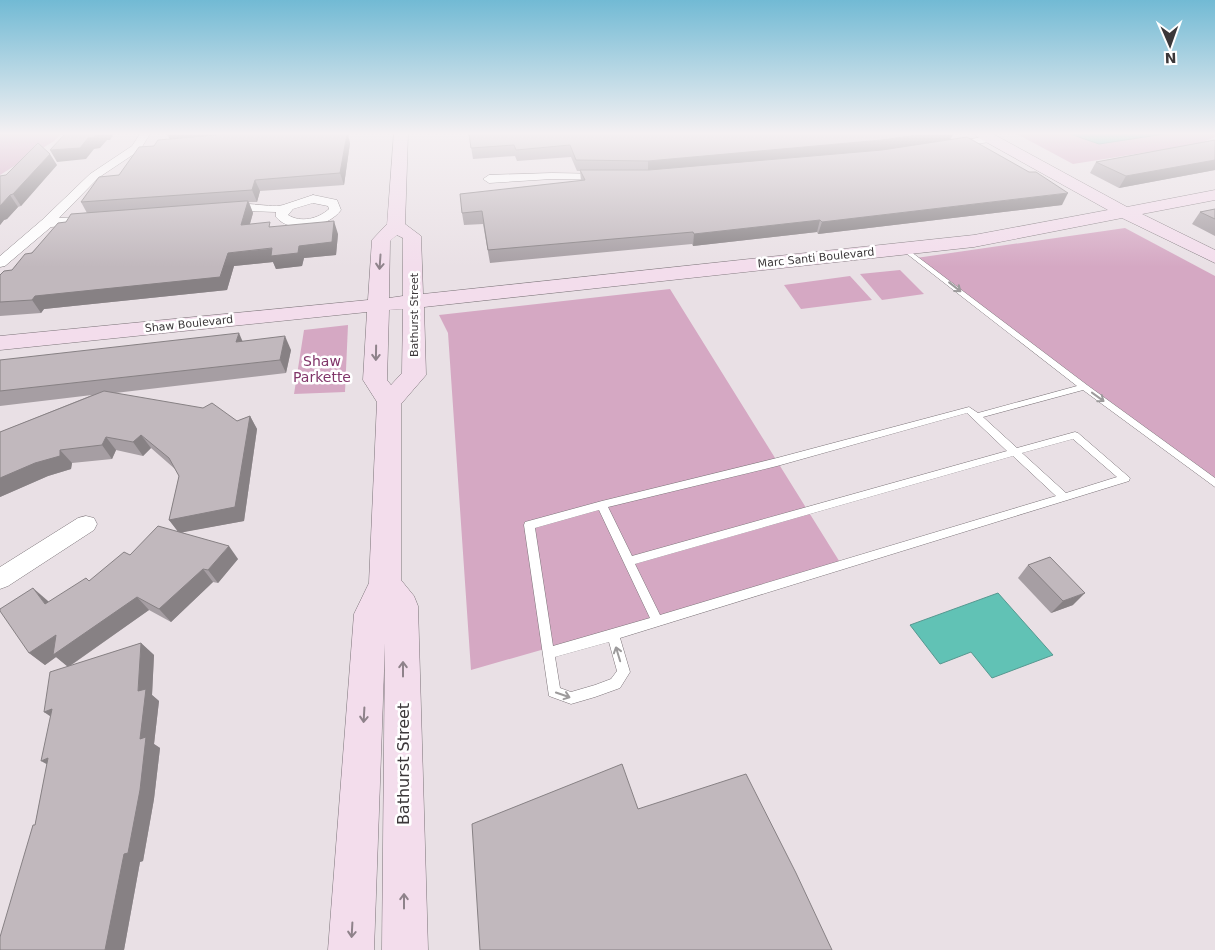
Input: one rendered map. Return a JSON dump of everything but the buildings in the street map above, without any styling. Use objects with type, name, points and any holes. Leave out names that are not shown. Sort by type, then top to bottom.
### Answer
[{"type":"street","points":[[0,263],[47,223],[92,178]]},
{"type":"street","points":[[350,950],[370,614],[385,583],[389,402],[375,380],[381,240],[396,226],[399,178]]},
{"type":"street","points":[[489,179],[496,178]]},
{"type":"street","points":[[1063,178],[1126,213],[1215,257]]},
{"type":"street","name":"Marc Santi Boulevard","points":[[378,304],[974,241],[1215,195]]},
{"type":"street","points":[[211,210],[250,207],[284,209]]},
{"type":"street","points":[[47,223],[103,219]]},
{"type":"street","name":"Bathurst Street","points":[[389,402],[414,375],[412,236],[396,226]]},
{"type":"street","name":"Shaw Boulevard","points":[[0,343],[378,304]]},
{"type":"street","points":[[0,579],[86,524]]},
{"type":"street","name":"Bathurst Street","points":[[385,583],[402,606],[405,950]]},
{"type":"lane","points":[[904,249],[1084,387],[1215,483]]},
{"type":"lane","points":[[977,416],[1084,387]]},
{"type":"lane","points":[[613,635],[624,672],[615,684],[570,698],[554,692],[529,525],[969,410],[1064,497]]},
{"type":"lane","points":[[548,653],[658,622],[850,561],[1125,478],[1075,434],[629,561]]},
{"type":"lane","points":[[602,505],[658,622]]},
{"type":"green space","points":[[1125,228],[1215,276],[1215,480],[916,258]]},
{"type":"green space","points":[[900,270],[924,294],[882,300],[860,274]]},
{"type":"green space","points":[[850,276],[872,300],[801,309],[784,285]]},
{"type":"green space","points":[[670,289],[841,564],[471,670],[448,333],[439,315]]},
{"type":"green space","name":"Shaw Parkette","points":[[348,325],[345,392],[294,394],[304,330]]},
{"type":"shaded area","points":[[998,593],[1053,655],[992,678],[971,652],[940,664],[910,625]]}]
